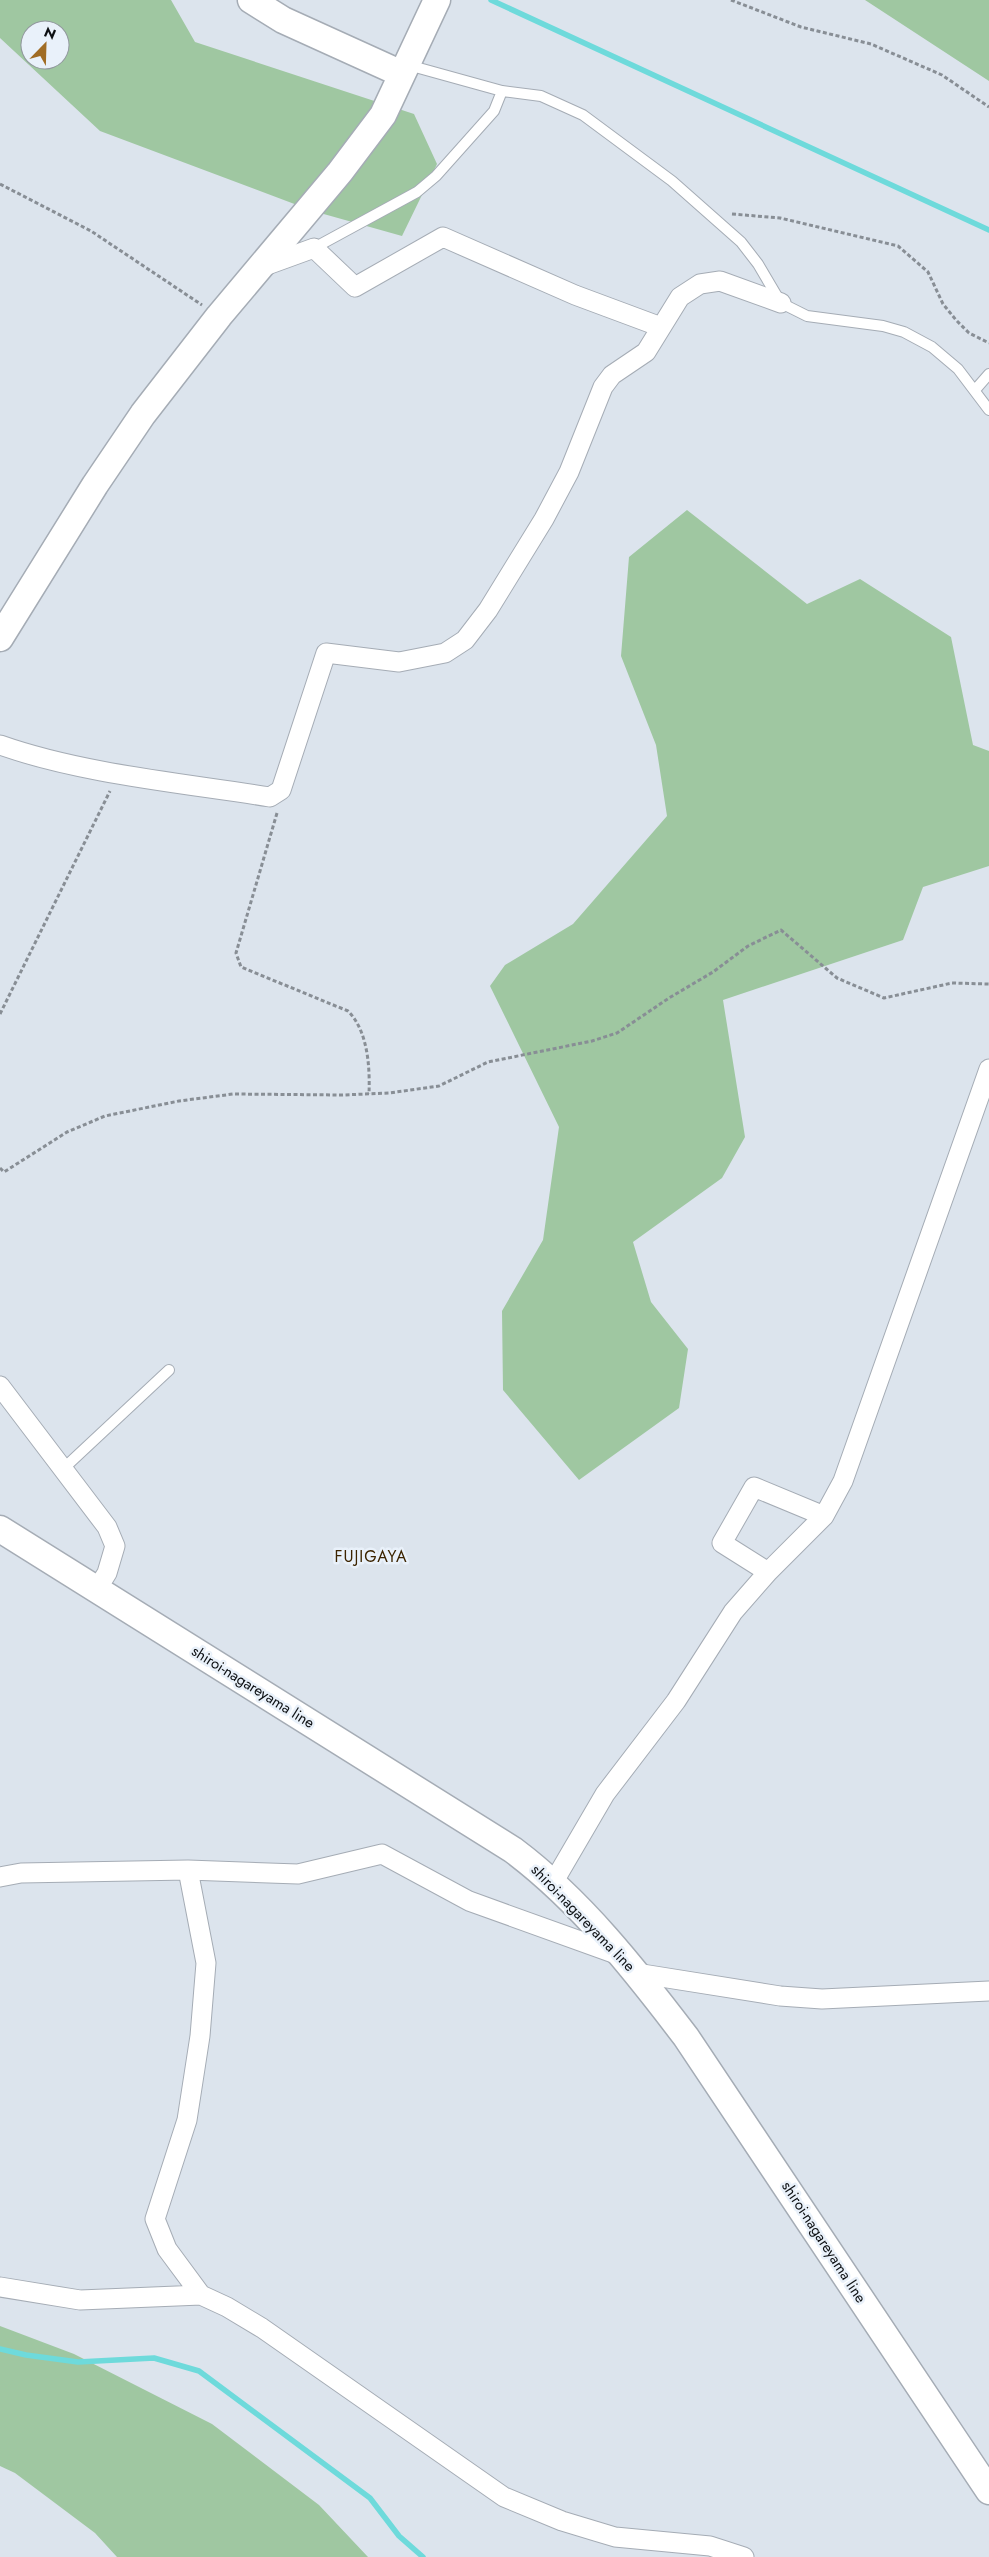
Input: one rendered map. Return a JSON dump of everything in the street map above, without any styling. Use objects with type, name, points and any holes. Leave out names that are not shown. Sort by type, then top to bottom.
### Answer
[{"type":"main road","points":[[250,0],[283,20],[404,69]]},
{"type":"main road","points":[[0,638],[95,485],[138,422],[219,316],[340,172],[383,115],[438,0]]},
{"type":"main road","name":"shiroi-nagareyama line","points":[[0,1530],[513,1850],[553,1883],[629,1964],[686,2037],[989,2490]]},
{"type":"street","points":[[258,269],[314,248],[355,287],[443,237],[575,295],[661,327]]},
{"type":"street","points":[[0,745],[25,754],[120,773],[270,797],[281,790],[326,652],[399,662],[445,653],[465,640],[488,610],[544,519],[569,472],[603,387],[612,375],[646,352],[680,297],[700,284],[720,281],[781,303]]},
{"type":"street","points":[[553,1883],[605,1794],[676,1701],[734,1612],[768,1572],[824,1516],[843,1480],[989,1069]]},
{"type":"street","points":[[0,1386],[107,1528],[115,1546],[106,1573],[97,1589]]},
{"type":"street","points":[[768,1572],[722,1543],[754,1487],[824,1516]]},
{"type":"street","points":[[0,1877],[21,1873],[188,1870],[298,1874],[347,1860],[382,1854],[469,1901],[629,1964],[780,1996],[822,1999],[989,1991]]},
{"type":"street","points":[[188,1870],[206,1963],[200,2036],[187,2120],[155,2219],[166,2249],[200,2296]]},
{"type":"street","points":[[0,2287],[80,2300],[200,2296],[227,2307],[262,2328],[504,2496],[562,2521],[614,2537],[710,2546],[744,2557]]},
{"type":"lane","points":[[404,69],[502,92],[541,96],[583,115],[672,181],[741,242],[758,264],[781,303],[807,316],[883,326],[904,332],[932,346],[958,369],[989,410]]},
{"type":"lane","points":[[314,248],[417,192],[430,181],[494,111],[502,92]]},
{"type":"lane","points":[[975,390],[989,374]]},
{"type":"lane","points":[[63,1470],[169,1370]]},
{"type":"path","points":[[731,0],[801,27],[871,44],[942,75],[989,107]]},
{"type":"path","points":[[0,184],[91,231],[219,316]]},
{"type":"path","points":[[736,220],[732,214],[780,218],[898,246],[928,272],[943,304],[956,320],[969,333],[989,343]]},
{"type":"path","points":[[0,1014],[120,773]]},
{"type":"path","points":[[276,793],[279,807],[236,953],[241,967],[348,1011],[359,1021],[370,1070],[369,1094]]},
{"type":"path","points":[[0,1168],[4,1172],[67,1132],[105,1116],[179,1101],[233,1094],[369,1094],[439,1086],[488,1062],[592,1041],[617,1033],[669,998],[713,972],[748,946],[781,930],[837,978],[884,998],[952,983],[989,984]]},
{"type":"green space","points":[[0,0],[171,0],[195,42],[414,114],[437,164],[402,236],[313,211],[100,131],[34,70],[70,70],[70,20],[20,20],[20,57],[0,38]]},
{"type":"green space","points":[[865,0],[989,0],[989,81]]},
{"type":"green space","points":[[687,510],[807,604],[860,579],[951,637],[973,745],[989,751],[989,866],[923,887],[903,940],[723,1000],[745,1137],[722,1178],[633,1242],[651,1302],[688,1349],[679,1408],[579,1480],[503,1390],[502,1311],[543,1240],[559,1127],[490,986],[505,965],[573,924],[667,816],[656,745],[621,656],[629,557]]},
{"type":"green space","points":[[0,2326],[74,2354],[212,2424],[319,2505],[368,2557],[117,2557],[95,2533],[15,2473],[0,2466]]},
{"type":"waterway","points":[[491,0],[989,230]]},
{"type":"waterway","points":[[0,2349],[26,2355],[78,2362],[154,2358],[199,2371],[370,2498],[399,2536],[423,2557]]},
{"type":"district","name":"FUJIGAYA","points":[[371,1556]]}]
